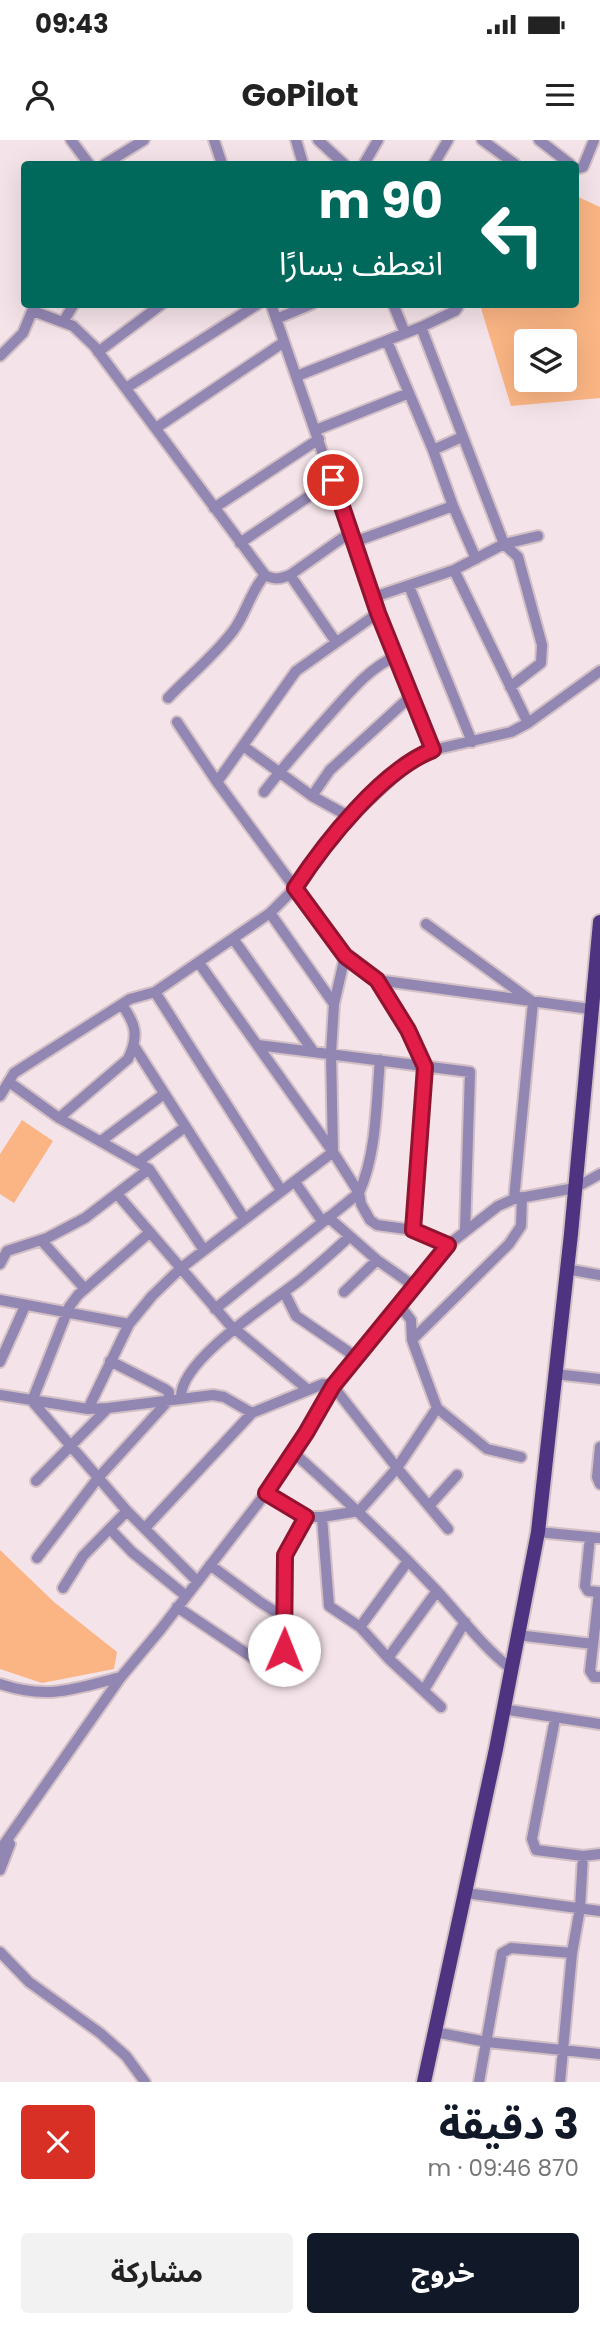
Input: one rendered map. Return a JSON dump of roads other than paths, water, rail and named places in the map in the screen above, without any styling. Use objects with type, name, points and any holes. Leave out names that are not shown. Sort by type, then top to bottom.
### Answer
[{"type":"main road","points":[[424,2082],[466,1893],[538,1532],[600,922]]},
{"type":"street","points":[[71,140],[87,161]]},
{"type":"street","points":[[214,140],[221,161]]},
{"type":"street","points":[[296,140],[302,161]]},
{"type":"street","points":[[318,140],[341,161]]},
{"type":"street","points":[[366,161],[378,140]]},
{"type":"street","points":[[436,161],[448,140]]},
{"type":"street","points":[[482,140],[511,161]]},
{"type":"street","points":[[539,140],[566,161]]},
{"type":"street","points":[[579,168],[587,161],[594,140]]},
{"type":"street","points":[[109,161],[136,142]]},
{"type":"street","points":[[0,356],[23,333],[34,308],[82,333],[240,543],[265,575],[271,578],[282,579],[352,537],[453,506]]},
{"type":"street","points":[[63,322],[72,308]]},
{"type":"street","points":[[98,352],[157,308]]},
{"type":"street","points":[[126,388],[252,308]]},
{"type":"street","points":[[272,308],[378,613],[433,750]]},
{"type":"street","points":[[276,319],[302,308]]},
{"type":"street","points":[[395,308],[405,333]]},
{"type":"street","points":[[297,376],[421,327],[457,308]]},
{"type":"street","points":[[421,327],[504,544],[518,557],[542,645],[541,663],[510,687]]},
{"type":"street","points":[[387,341],[476,559]]},
{"type":"street","points":[[156,428],[284,342]]},
{"type":"street","points":[[214,508],[318,434],[409,393]]},
{"type":"street","points":[[433,450],[462,437]]},
{"type":"street","points":[[240,543],[333,480]]},
{"type":"street","points":[[374,597],[454,570],[504,544],[538,536]]},
{"type":"street","points":[[454,570],[528,723]]},
{"type":"street","points":[[168,698],[234,629],[254,587],[265,575]]},
{"type":"street","points":[[289,575],[335,642]]},
{"type":"street","points":[[409,586],[472,742]]},
{"type":"street","points":[[218,782],[296,671],[378,613]]},
{"type":"street","points":[[264,792],[367,674],[382,662],[396,656]]},
{"type":"street","points":[[0,1096],[14,1073],[130,999],[155,992],[270,913],[295,888],[314,858],[350,817],[401,768],[433,750],[510,732],[528,723],[600,671]]},
{"type":"street","points":[[313,796],[330,770],[411,696]]},
{"type":"street","points":[[177,722],[345,956],[377,980],[411,1034],[425,1067],[413,1230]]},
{"type":"street","points":[[243,746],[313,796],[350,817]]},
{"type":"street","points":[[270,913],[334,1004]]},
{"type":"street","points":[[426,924],[533,1002]]},
{"type":"street","points":[[234,940],[313,1051]]},
{"type":"street","points":[[333,1152],[331,1053],[334,1004],[345,956]]},
{"type":"street","points":[[199,963],[333,1152],[359,1193],[361,1204],[370,1220],[377,1225],[413,1230],[448,1245]]},
{"type":"street","points":[[377,980],[590,1010]]},
{"type":"street","points":[[155,992],[281,1190]]},
{"type":"street","points":[[412,1340],[509,1244],[521,1226],[518,1198],[533,1002]]},
{"type":"street","points":[[59,1118],[128,1059],[134,1046],[134,1021],[122,1004]]},
{"type":"street","points":[[258,1045],[470,1072],[465,1231]]},
{"type":"street","points":[[134,1046],[244,1219]]},
{"type":"street","points":[[215,1309],[359,1193],[366,1178],[372,1148],[380,1060]]},
{"type":"street","points":[[9,1082],[59,1118],[149,1169],[204,1250]]},
{"type":"street","points":[[101,1141],[164,1094]]},
{"type":"street","points":[[138,1162],[185,1127]]},
{"type":"street","points":[[88,1409],[129,1324],[152,1296],[181,1268],[333,1152]]},
{"type":"street","points":[[0,1264],[4,1249],[41,1240],[85,1218],[149,1169]]},
{"type":"street","points":[[0,1850],[121,1677],[266,1493],[294,1453],[333,1386],[448,1245],[498,1206],[518,1198],[575,1188],[600,1174]]},
{"type":"street","points":[[295,1182],[325,1219],[414,1286]]},
{"type":"street","points":[[117,1194],[233,1328],[307,1389]]},
{"type":"street","points":[[32,1401],[69,1307],[85,1289],[149,1233]]},
{"type":"street","points":[[181,1398],[185,1380],[233,1328],[284,1292],[349,1237]]},
{"type":"street","points":[[41,1240],[85,1289]]},
{"type":"street","points":[[344,1292],[377,1260]]},
{"type":"street","points":[[566,1269],[600,1275]]},
{"type":"street","points":[[284,1292],[296,1316],[356,1357]]},
{"type":"street","points":[[0,1300],[129,1324]]},
{"type":"street","points":[[0,1362],[25,1306]]},
{"type":"street","points":[[400,1306],[411,1320],[412,1340],[437,1408],[486,1449],[521,1457]]},
{"type":"street","points":[[37,1558],[98,1478],[168,1401],[169,1392],[165,1388],[110,1361]]},
{"type":"street","points":[[555,1374],[600,1379]]},
{"type":"street","points":[[145,1528],[252,1413],[323,1384],[333,1386],[448,1529]]},
{"type":"street","points":[[0,1395],[88,1409],[213,1395],[223,1397],[252,1413]]},
{"type":"street","points":[[32,1401],[127,1511],[197,1581]]},
{"type":"street","points":[[36,1481],[108,1408]]},
{"type":"street","points":[[266,1493],[306,1517],[359,1511],[397,1468],[437,1408]]},
{"type":"street","points":[[600,1447],[597,1477],[597,1483],[600,1485]]},
{"type":"street","points":[[294,1453],[359,1511],[437,1591],[481,1642],[510,1668]]},
{"type":"street","points":[[429,1506],[457,1475]]},
{"type":"street","points":[[63,1588],[83,1556],[127,1511]]},
{"type":"street","points":[[177,1608],[264,1662],[278,1658],[284,1650],[285,1555],[306,1517]]},
{"type":"street","points":[[322,1517],[329,1606],[360,1627],[388,1658],[441,1707]]},
{"type":"street","points":[[110,1530],[132,1552],[186,1596]]},
{"type":"street","points":[[538,1532],[595,1537],[586,1586],[588,1591],[599,1592],[590,1671],[594,1676],[600,1677]]},
{"type":"street","points":[[360,1627],[408,1561]]},
{"type":"street","points":[[209,1565],[285,1618]]},
{"type":"street","points":[[388,1658],[437,1591]]},
{"type":"street","points":[[424,1690],[465,1622]]},
{"type":"street","points":[[517,1635],[593,1644]]},
{"type":"street","points":[[0,1684],[47,1694],[121,1677]]},
{"type":"street","points":[[502,1709],[600,1724]]},
{"type":"street","points":[[555,1719],[533,1845],[536,1850],[583,1856],[600,1854]]},
{"type":"street","points":[[0,1870],[13,1834]]},
{"type":"street","points":[[560,2082],[572,1953],[580,1908],[583,1856]]},
{"type":"street","points":[[466,1893],[600,1910]]},
{"type":"street","points":[[479,2082],[504,1950],[511,1948],[572,1953]]},
{"type":"street","points":[[0,1952],[29,1982],[100,2033],[125,2056],[145,2082]]},
{"type":"street","points":[[435,2032],[487,2042],[600,2054]]}]
